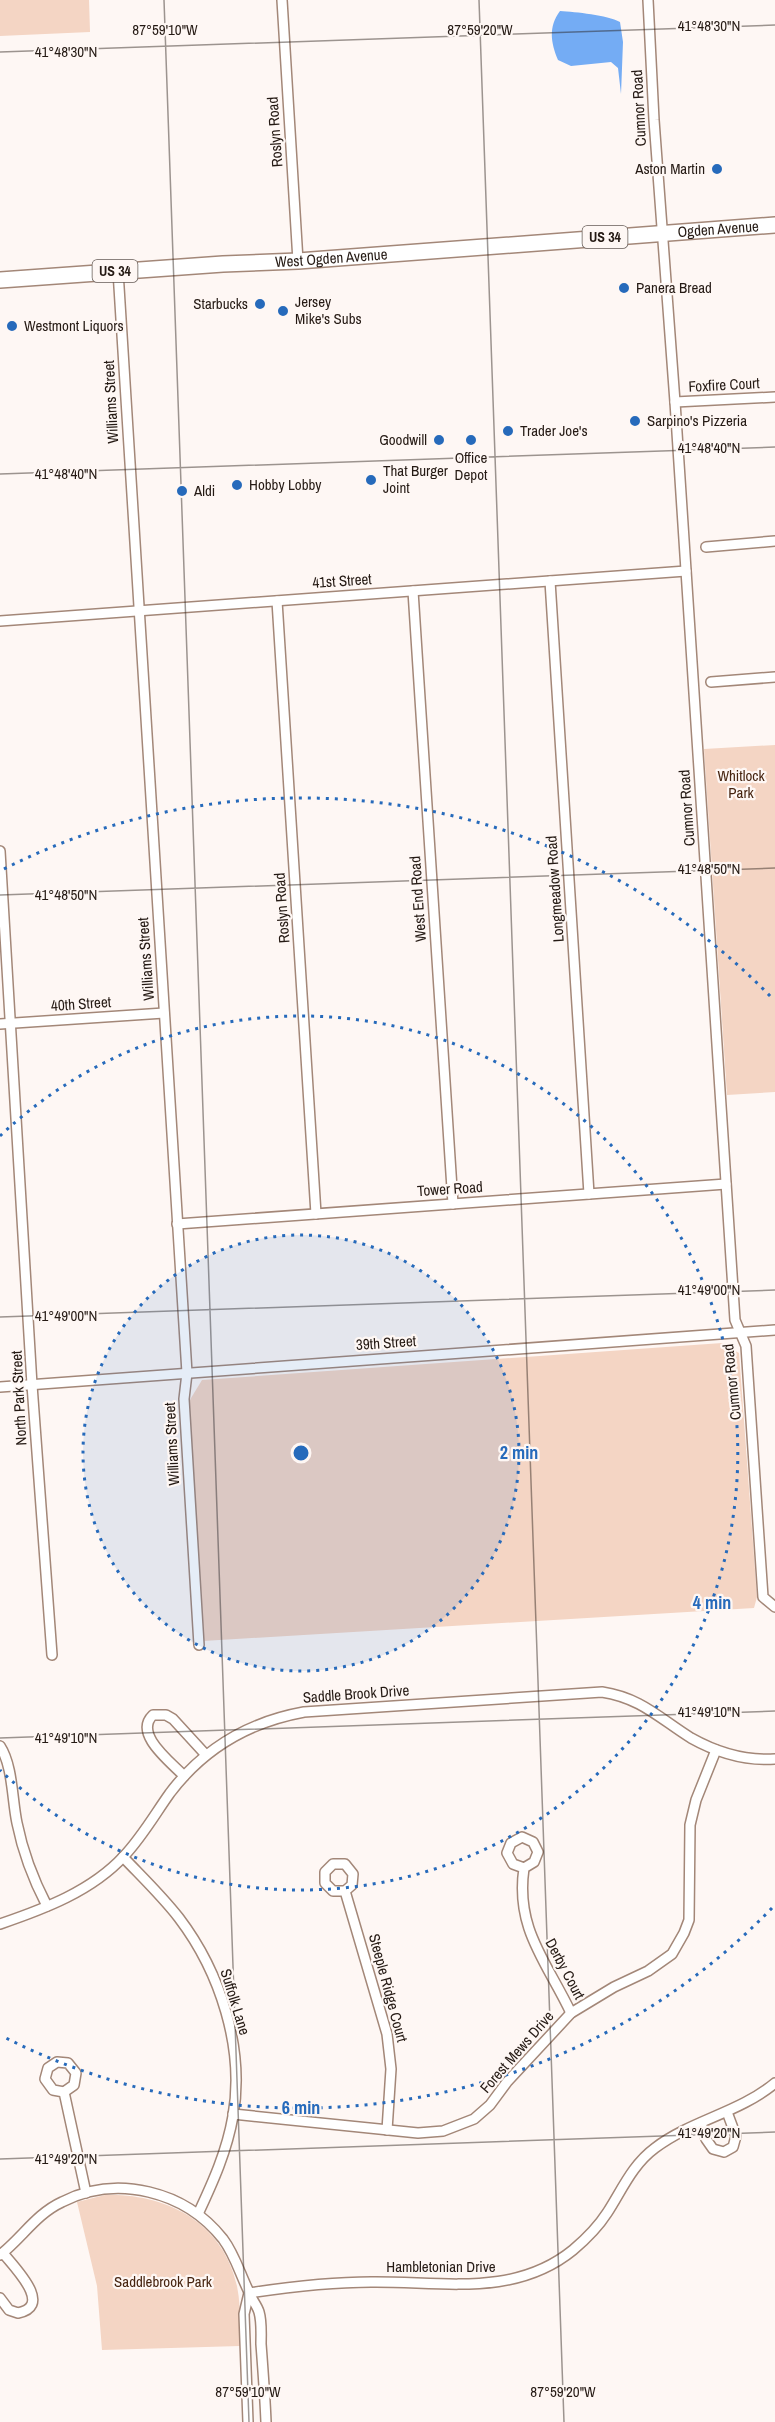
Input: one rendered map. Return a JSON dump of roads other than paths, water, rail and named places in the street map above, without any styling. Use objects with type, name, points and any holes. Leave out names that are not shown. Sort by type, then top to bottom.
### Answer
[{"type":"main road","name":"Ogden Avenue","points":[[663,233],[775,225]]},
{"type":"main road","name":"West Ogden Avenue","points":[[0,280],[298,261],[663,233]]},
{"type":"street","name":"Roslyn Road","points":[[282,0],[298,261]]},
{"type":"street","name":"Cumnor Road","points":[[648,0],[735,1320],[746,1346],[763,1597],[775,1607]]},
{"type":"street","name":"Williams Street","points":[[118,271],[187,1373],[184,1399],[199,1645]]},
{"type":"street","name":"Foxfire Court","points":[[675,402],[775,397]]},
{"type":"street","points":[[706,547],[775,541]]},
{"type":"street","name":"41st Street","points":[[0,621],[686,571]]},
{"type":"street","name":"Longmeadow Road","points":[[550,581],[589,1194]]},
{"type":"street","name":"West End Road","points":[[413,591],[453,1204]]},
{"type":"street","name":"Roslyn Road","points":[[277,601],[316,1214]]},
{"type":"street","points":[[711,682],[775,677]]},
{"type":"street","name":"North Park Street","points":[[0,851],[32,1385],[52,1655]]},
{"type":"street","name":"40th Street","points":[[0,1024],[164,1014]]},
{"type":"street","name":"Tower Road","points":[[177,1224],[726,1184]]},
{"type":"street","name":"39th Street","points":[[0,1387],[775,1330]]},
{"type":"street","name":"Saddle Brook Drive","points":[[0,1924],[47,1906],[95,1881],[123,1857],[184,1776],[227,1739],[269,1720],[304,1712],[586,1692],[615,1694],[639,1702],[691,1737],[716,1750],[758,1760],[775,1759]]},
{"type":"street","points":[[184,1776],[149,1739],[146,1728],[148,1720],[153,1715],[165,1715],[173,1719],[206,1755]]},
{"type":"street","points":[[0,1746],[7,1760],[22,1845],[34,1880],[47,1906]]},
{"type":"street","name":"Forest Mews Drive","points":[[233,2114],[435,2133],[459,2127],[474,2119],[490,2105],[507,2082],[571,2013],[614,1987],[656,1967],[672,1954],[687,1927],[690,1906],[690,1825],[696,1800],[716,1750]]},
{"type":"street","name":"Suffolk Lane","points":[[123,1857],[178,1917],[201,1951],[218,1989],[229,2025],[233,2055],[233,2114],[221,2162],[198,2214]]},
{"type":"street","name":"Derby Court","points":[[524,1868],[524,1900],[528,1928],[542,1961],[571,2013]]},
{"type":"street","name":"Steeple Ridge Court","points":[[345,1892],[387,2034],[391,2069],[387,2130]]},
{"type":"street","name":"Hambletonian Drive","points":[[249,2293],[295,2286],[371,2282],[482,2284],[509,2281],[535,2273],[561,2259],[593,2232],[642,2158],[668,2138],[727,2112],[758,2096],[775,2083]]},
{"type":"street","points":[[64,2092],[86,2193]]},
{"type":"street","points":[[701,2123],[706,2139],[713,2150],[724,2152],[733,2147],[736,2136],[727,2112]]},
{"type":"street","points":[[0,2298],[9,2310],[18,2313],[28,2310],[33,2301],[32,2290],[2,2254],[46,2211],[63,2201],[86,2193],[114,2188],[140,2191],[179,2202],[198,2214],[229,2248],[259,2313],[266,2422]]},
{"type":"street","points":[[248,2422],[244,2314],[249,2293]]},
{"type":"water","points":[[560,11],[600,16],[620,22],[623,42],[621,94],[618,68],[611,62],[571,66],[558,60],[552,29]]},
{"type":"place","name":"Aston Martin","points":[[717,169]]},
{"type":"place","name":"Panera Bread","points":[[624,288]]},
{"type":"place","name":"Starbucks","points":[[260,304]]},
{"type":"place","name":"Jersey Mike's Subs","points":[[283,311]]},
{"type":"place","name":"Westmont Liquors","points":[[12,326]]},
{"type":"place","name":"Sarpino's Pizzeria","points":[[635,421]]},
{"type":"place","name":"Trader Joe's","points":[[508,431]]},
{"type":"place","name":"Goodwill","points":[[439,440]]},
{"type":"place","name":"Office Depot","points":[[471,440]]},
{"type":"place","name":"That Burger Joint","points":[[371,480]]},
{"type":"place","name":"Hobby Lobby","points":[[237,485]]},
{"type":"place","name":"Aldi","points":[[182,491]]},
{"type":"park label","name":"Whitlock Park","points":[[741,784]]},
{"type":"park label","name":"Saddlebrook Park","points":[[163,2282]]}]
